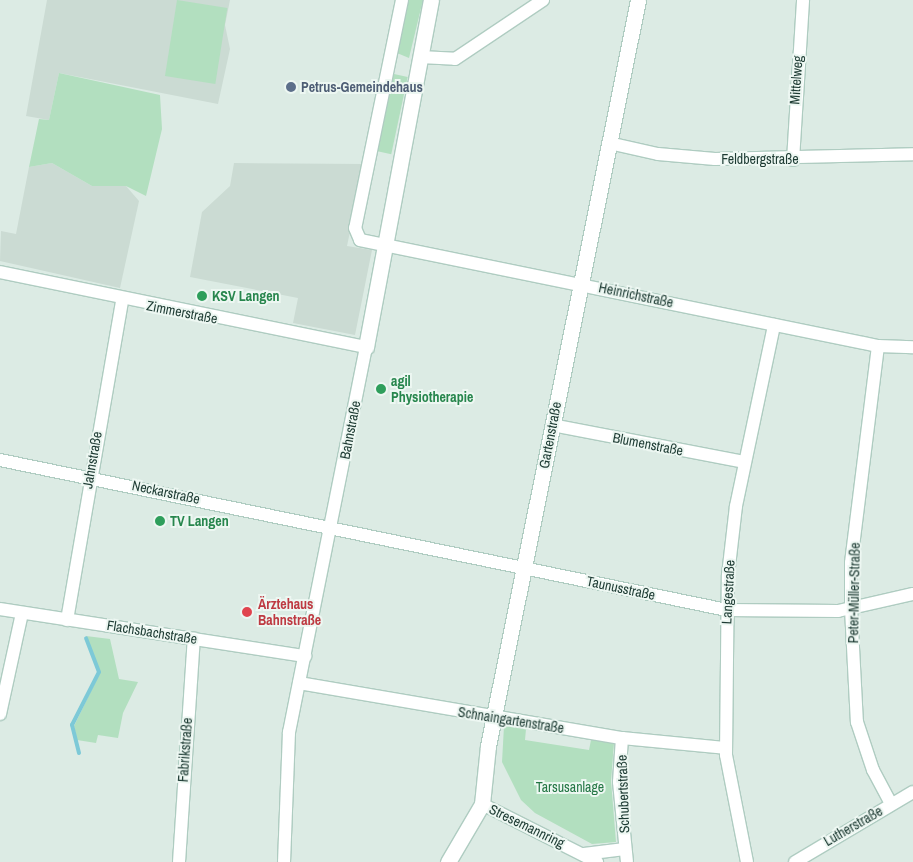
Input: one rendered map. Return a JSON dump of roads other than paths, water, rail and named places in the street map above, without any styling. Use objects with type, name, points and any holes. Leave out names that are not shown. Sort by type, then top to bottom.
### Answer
[{"type":"street","name":"Heinrichstraße","points":[[402,0],[355,228],[360,240],[579,283],[878,346],[913,346]]},
{"type":"street","name":"Bahnstraße","points":[[284,862],[286,763],[298,683],[332,526],[384,244],[432,0]]},
{"type":"street","points":[[420,57],[455,59],[543,0]]},
{"type":"street","name":"Gartenstraße","points":[[448,862],[482,804],[494,718],[579,283],[638,0]]},
{"type":"street","name":"Mittelweg","points":[[793,160],[803,0]]},
{"type":"street","name":"Feldbergstraße","points":[[609,143],[689,157],[793,160],[913,154]]},
{"type":"street","name":"Zimmerstraße","points":[[0,272],[122,300],[366,347]]},
{"type":"street","name":"Jahnstraße","points":[[67,620],[89,477],[122,300]]},
{"type":"street","name":"Langestraße","points":[[747,862],[726,748],[727,610],[731,539],[744,462],[774,325]]},
{"type":"street","name":"Peter-Müller-Straße","points":[[878,346],[851,563],[851,608],[857,722],[873,770],[891,804]]},
{"type":"street","name":"Blumenstraße","points":[[552,426],[744,462]]},
{"type":"street","name":"Neckarstraße","points":[[0,460],[332,526]]},
{"type":"street","name":"Taunusstraße","points":[[332,526],[727,610],[795,613],[851,608],[913,594]]},
{"type":"street","name":"Flachsbachstraße","points":[[0,609],[305,656]]},
{"type":"street","points":[[0,714],[22,613]]},
{"type":"street","name":"Fabrikstraße","points":[[178,862],[194,639]]},
{"type":"street","name":"Schnaingartenstraße","points":[[298,683],[494,718],[622,738],[726,748]]},
{"type":"street","name":"Schubertstraße","points":[[584,854],[626,856],[620,782],[622,738]]},
{"type":"street","name":"Lutherstraße","points":[[794,862],[913,792]]},
{"type":"street","name":"Stresemannring","points":[[482,804],[597,862]]},
{"type":"waterway","points":[[79,753],[72,725],[99,672],[86,638]]},
{"type":"place","name":"Petrus-Gemeindehaus","points":[[291,87]]},
{"type":"place","name":"KSV Langen","points":[[202,296]]},
{"type":"place","name":"agil Physiotherapie","points":[[381,389]]},
{"type":"place","name":"TV Langen","points":[[160,521]]},
{"type":"place","name":"Ärztehaus Bahnstraße","points":[[247,612]]},
{"type":"park label","name":"Tarsusanlage","points":[[570,787]]}]
